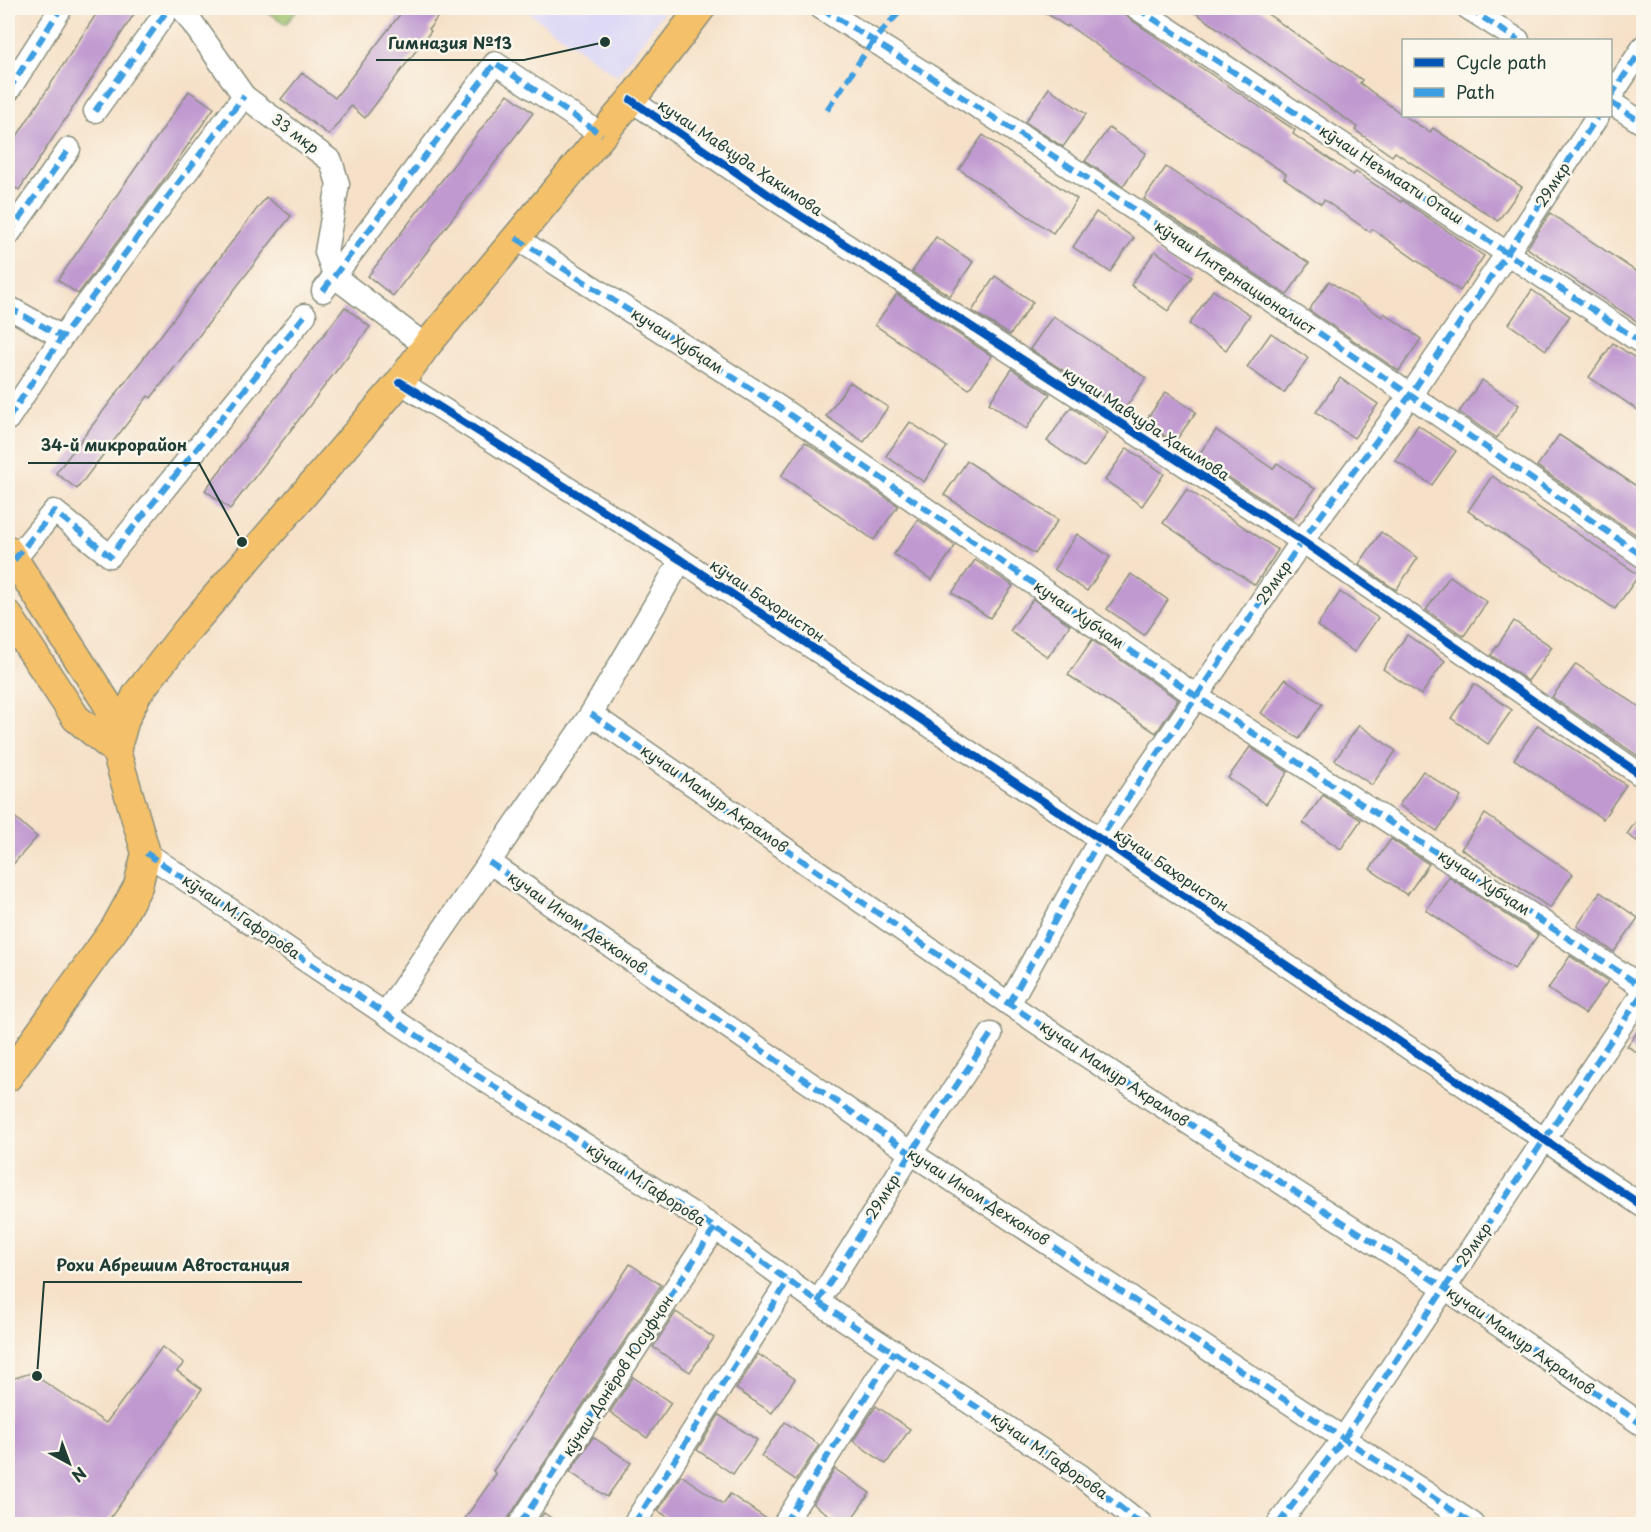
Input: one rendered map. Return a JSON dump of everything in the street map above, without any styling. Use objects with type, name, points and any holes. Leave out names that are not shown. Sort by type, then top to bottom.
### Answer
[{"type":"main road","points":[[116,750],[125,719],[137,694],[188,629],[400,382],[426,346],[631,100],[701,8]]},
{"type":"main road","points":[[8,1077],[115,928],[138,886],[146,854],[116,750],[108,705],[11,555]]},
{"type":"main road","points":[[8,615],[76,718],[116,750]]},
{"type":"main road","points":[[28,645],[58,627]]},
{"type":"main road","points":[[95,684],[108,694],[137,694]]},
{"type":"street","points":[[8,91],[62,8]]},
{"type":"street","points":[[95,111],[169,8]]},
{"type":"street","name":"33 мкр","points":[[182,8],[244,96],[331,161],[338,184],[326,252],[329,284]]},
{"type":"street","name":"кӯчаи Интернационалист","points":[[821,8],[986,112],[1410,394],[1644,557]]},
{"type":"street","name":"кӯчаи Неъмаати Оташ","points":[[1137,8],[1509,252],[1644,344]]},
{"type":"street","points":[[1468,8],[1516,39]]},
{"type":"street","points":[[1612,95],[1644,46]]},
{"type":"street","points":[[426,346],[329,284],[495,63],[602,135]]},
{"type":"street","points":[[8,419],[62,337],[244,96]]},
{"type":"street","name":"кучаи Мавҷуда Ҳакимова","points":[[631,100],[778,201],[1302,542],[1644,777]]},
{"type":"street","points":[[1612,103],[1644,124]]},
{"type":"street","name":"29мкр","points":[[1010,1004],[1100,839],[1302,542],[1410,394],[1509,252],[1597,117]]},
{"type":"street","points":[[8,235],[69,149]]},
{"type":"street","name":"кучаи Хубҷам","points":[[516,238],[770,401],[1196,696],[1644,990]]},
{"type":"street","points":[[8,307],[62,337]]},
{"type":"street","points":[[11,555],[54,512],[110,556],[305,315]]},
{"type":"street","name":"кӯчаи Баҳористон","points":[[400,382],[681,560],[1100,839],[1644,1207]]},
{"type":"street","points":[[385,1014],[591,714],[681,560]]},
{"type":"street","name":"кучаи Мамур Акрамов","points":[[591,714],[1010,1004],[1156,1102],[1445,1288],[1644,1426]]},
{"type":"street","name":"кӯчаи М.Гафорова","points":[[146,854],[385,1014],[715,1228],[818,1302],[1081,1476],[1141,1524]]},
{"type":"street","name":"кучаи Ином Дехконов","points":[[489,862],[911,1153],[1473,1524]]},
{"type":"street","name":"29мкр","points":[[1278,1524],[1344,1438],[1644,990]]},
{"type":"street","name":"29мкр","points":[[818,1302],[911,1153],[991,1034]]},
{"type":"street","name":"кӯчаи Донёров Юсуфҷон","points":[[520,1524],[715,1228]]},
{"type":"street","points":[[634,1524],[789,1280]]},
{"type":"street","points":[[784,1524],[895,1351]]},
{"type":"shaded area","points":[[522,8],[666,8],[617,76]]},
{"type":"green space","points":[[261,8],[298,8],[286,24]]},
{"type":"building","points":[[100,8],[138,8],[19,190],[16,188],[8,201],[8,150]]},
{"type":"building","points":[[405,8],[444,8],[429,29],[431,31],[365,118],[351,106],[329,135],[281,99],[302,73],[335,98]]},
{"type":"building","points":[[1038,8],[1117,8],[1295,130],[1293,134],[1353,175],[1356,172],[1401,202],[1402,200],[1484,256],[1460,291],[1372,229],[1370,232],[1324,200],[1321,204],[1284,178],[1286,174],[1184,107],[1068,25],[1067,27]]},
{"type":"building","points":[[1189,8],[1259,8],[1362,80],[1360,83],[1402,114],[1402,117],[1430,132],[1433,128],[1522,187],[1498,221],[1395,152],[1392,156],[1355,130],[1357,127]]},
{"type":"building","points":[[1049,88],[1086,114],[1063,147],[1025,122]]},
{"type":"building","points":[[189,91],[214,108],[78,294],[58,280]]},
{"type":"building","points":[[508,94],[533,113],[393,296],[368,276]]},
{"type":"building","points":[[1109,128],[1146,153],[1123,186],[1085,161]]},
{"type":"building","points":[[983,135],[1077,199],[1053,233],[959,169]]},
{"type":"building","points":[[1166,167],[1309,263],[1287,295],[1144,199]]},
{"type":"building","points":[[266,197],[291,216],[151,398],[148,396],[77,489],[56,473]]},
{"type":"building","points":[[1096,212],[1134,238],[1110,272],[1073,247]]},
{"type":"building","points":[[1550,213],[1644,277],[1644,326],[1527,248]]},
{"type":"building","points":[[936,237],[973,262],[950,296],[912,272]]},
{"type":"building","points":[[1155,251],[1192,277],[1168,311],[1131,285]]},
{"type":"building","points":[[995,276],[1033,302],[1010,335],[972,311]]},
{"type":"building","points":[[1329,281],[1382,317],[1384,313],[1421,339],[1399,371],[1309,310]]},
{"type":"building","points":[[1213,290],[1250,315],[1226,350],[1189,324]]},
{"type":"building","points":[[1532,290],[1570,316],[1546,350],[1509,324]]},
{"type":"building","points":[[897,294],[992,356],[969,389],[875,325]]},
{"type":"building","points":[[345,307],[370,327],[230,509],[205,490]]},
{"type":"building","points":[[1053,316],[1146,378],[1124,410],[1030,349]]},
{"type":"building","points":[[1271,333],[1308,358],[1284,393],[1247,367]]},
{"type":"building","points":[[1613,343],[1644,364],[1644,414],[1589,377]]},
{"type":"building","points":[[1012,369],[1050,394],[1026,429],[989,403]]},
{"type":"building","points":[[1340,378],[1378,404],[1354,438],[1316,412]]},
{"type":"building","points":[[1482,380],[1519,405],[1497,438],[1459,412]]},
{"type":"building","points":[[850,382],[888,407],[864,442],[826,416]]},
{"type":"building","points":[[1166,392],[1196,412],[1175,442],[1144,423]]},
{"type":"building","points":[[1071,407],[1108,433],[1084,467],[1047,441]]},
{"type":"building","points":[[910,422],[947,447],[924,482],[886,456]]},
{"type":"building","points":[[1418,425],[1456,451],[1432,485],[1395,460]]},
{"type":"building","points":[[1216,430],[1273,469],[1277,463],[1315,489],[1293,519],[1197,457]]},
{"type":"building","points":[[1559,435],[1644,491],[1644,540],[1537,466]]},
{"type":"building","points":[[805,442],[898,506],[874,540],[781,476]]},
{"type":"building","points":[[1127,448],[1164,474],[1142,506],[1105,480]]},
{"type":"building","points":[[967,461],[1058,520],[1035,554],[944,495]]},
{"type":"building","points":[[1492,476],[1639,575],[1615,609],[1468,511]]},
{"type":"building","points":[[1187,489],[1278,550],[1255,585],[1163,523]]},
{"type":"building","points":[[918,520],[955,546],[932,580],[894,554]]},
{"type":"building","points":[[1381,532],[1418,558],[1396,590],[1359,564]]},
{"type":"building","points":[[1077,534],[1110,557],[1087,591],[1054,569]]},
{"type":"building","points":[[975,560],[1013,586],[990,618],[952,593]]},
{"type":"building","points":[[1131,574],[1168,600],[1144,635],[1107,609]]},
{"type":"building","points":[[1450,576],[1487,602],[1464,636],[1426,610]]},
{"type":"building","points":[[1340,592],[1378,618],[1354,652],[1317,626]]},
{"type":"building","points":[[1033,599],[1070,625],[1048,657],[1010,631]]},
{"type":"building","points":[[1514,621],[1552,647],[1528,681],[1491,655]]},
{"type":"building","points":[[1407,635],[1445,661],[1421,695],[1383,669]]},
{"type":"building","points":[[1092,640],[1178,700],[1156,733],[1068,675]]},
{"type":"building","points":[[1576,664],[1644,710],[1644,760],[1552,697]]},
{"type":"building","points":[[1285,679],[1322,704],[1299,739],[1261,713]]},
{"type":"building","points":[[1474,684],[1512,710],[1488,744],[1451,718]]},
{"type":"building","points":[[1359,725],[1396,751],[1372,785],[1335,760]]},
{"type":"building","points":[[1538,725],[1626,785],[1603,819],[1514,759]]},
{"type":"building","points":[[1250,747],[1288,772],[1266,804],[1228,778]]},
{"type":"building","points":[[1423,771],[1461,797],[1437,831],[1399,805]]},
{"type":"building","points":[[1323,795],[1361,820],[1341,849],[1303,823]]},
{"type":"building","points":[[1644,810],[1644,846],[1627,834]]},
{"type":"building","points":[[8,811],[37,837],[8,870]]},
{"type":"building","points":[[1485,814],[1573,874],[1550,908],[1461,849]]},
{"type":"building","points":[[1391,839],[1429,864],[1407,895],[1370,869]]},
{"type":"building","points":[[1449,877],[1538,935],[1514,969],[1426,910]]},
{"type":"building","points":[[1600,892],[1638,918],[1614,952],[1577,926]]},
{"type":"building","points":[[1570,956],[1608,981],[1585,1014],[1548,989]]},
{"type":"building","points":[[1644,1023],[1644,1057],[1627,1046]]},
{"type":"building","points":[[630,1264],[661,1285],[509,1517],[507,1524],[461,1524],[496,1474],[493,1471]]},
{"type":"building","points":[[676,1312],[714,1338],[690,1372],[653,1347]]},
{"type":"building","points":[[162,1347],[184,1363],[177,1371],[202,1389],[106,1524],[8,1524],[8,1380],[31,1373],[106,1423]]},
{"type":"building","points":[[758,1354],[795,1379],[772,1413],[736,1389]]},
{"type":"building","points":[[633,1377],[671,1403],[647,1438],[610,1412]]},
{"type":"building","points":[[876,1406],[910,1429],[886,1464],[853,1441]]},
{"type":"building","points":[[719,1415],[757,1440],[733,1474],[697,1450]]},
{"type":"building","points":[[785,1422],[819,1445],[796,1480],[761,1456]]},
{"type":"building","points":[[593,1437],[631,1463],[607,1497],[570,1472]]},
{"type":"building","points":[[835,1469],[870,1493],[848,1524],[842,1524],[813,1504]]},
{"type":"building","points":[[681,1475],[723,1504],[730,1494],[771,1524],[679,1524],[658,1511]]},
{"type":"building","points":[[544,1513],[560,1524],[536,1524]]},
{"type":"marked path","points":[[8,91],[61,8]]},
{"type":"marked path","points":[[95,111],[169,8]]},
{"type":"marked path","points":[[821,8],[1133,208],[1644,557]]},
{"type":"marked path","points":[[827,110],[874,40],[903,8]]},
{"type":"marked path","points":[[1137,8],[1644,344]]},
{"type":"marked path","points":[[1468,8],[1516,39]]},
{"type":"marked path","points":[[1612,94],[1644,46]]},
{"type":"marked path","points":[[323,291],[495,63],[602,135]]},
{"type":"marked path","points":[[8,419],[62,337],[244,96]]},
{"type":"marked path","points":[[1612,103],[1644,124]]},
{"type":"marked path","points":[[1009,1004],[1100,839],[1302,541],[1411,394],[1597,117]]},
{"type":"marked path","points":[[8,235],[69,149]]},
{"type":"marked path","points":[[516,238],[770,401],[1196,696],[1644,988]]},
{"type":"marked path","points":[[8,307],[62,337]]},
{"type":"marked path","points":[[14,560],[54,511],[110,556],[305,315]]},
{"type":"marked path","points":[[591,714],[1009,1004],[1156,1102],[1445,1288],[1644,1426]]},
{"type":"marked path","points":[[146,853],[464,1067],[715,1228],[818,1302],[1081,1476],[1141,1524]]},
{"type":"marked path","points":[[489,862],[911,1153],[1473,1524]]},
{"type":"marked path","points":[[1278,1524],[1344,1438],[1644,991]]},
{"type":"marked path","points":[[818,1302],[911,1153],[991,1034]]},
{"type":"marked path","points":[[520,1524],[715,1228]]},
{"type":"marked path","points":[[634,1524],[789,1280]]},
{"type":"marked path","points":[[784,1524],[895,1351]]},
{"type":"cycle path","points":[[631,100],[778,201],[1302,541],[1644,777]]},
{"type":"cycle path","points":[[400,382],[681,560],[1100,839],[1644,1207]]},
{"type":"place","name":"Гимназия №13","points":[[605,42]]},
{"type":"place","name":"34-й микрорайон","points":[[242,542]]},
{"type":"place","name":"Рохи Абрешим Автостанция","points":[[37,1376]]}]
